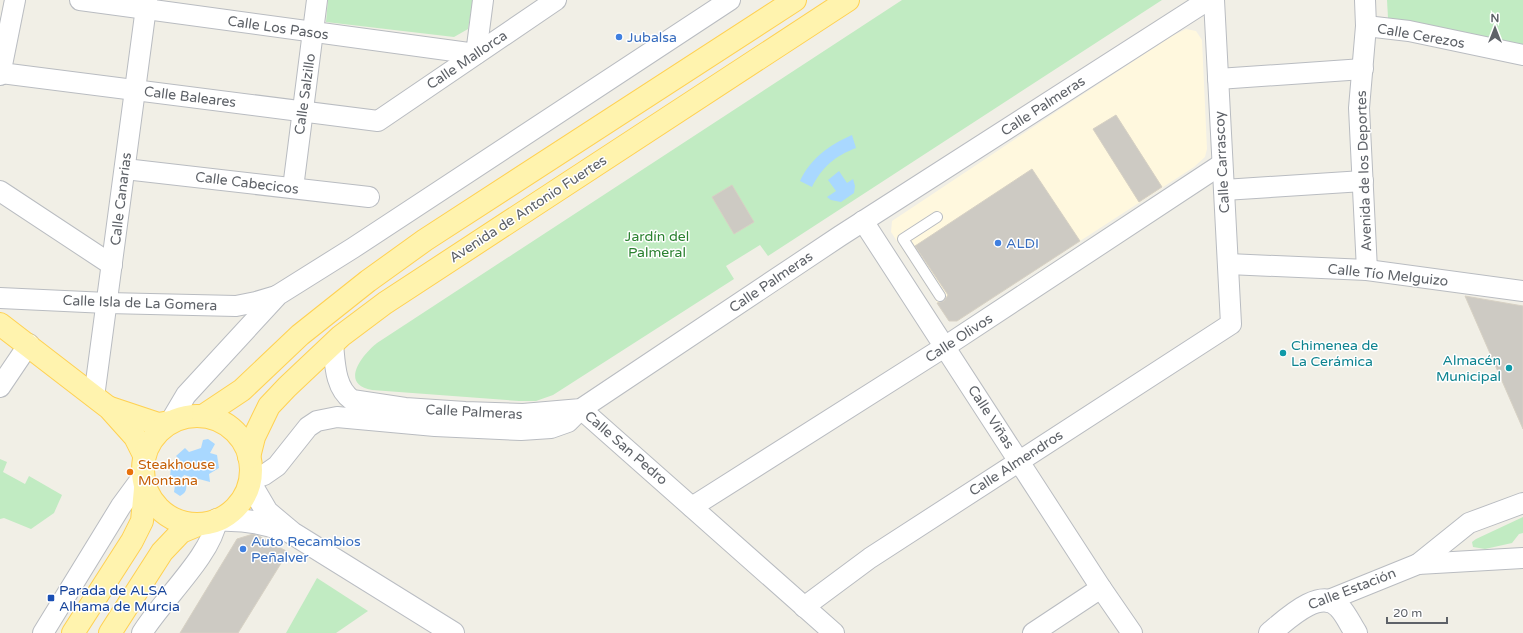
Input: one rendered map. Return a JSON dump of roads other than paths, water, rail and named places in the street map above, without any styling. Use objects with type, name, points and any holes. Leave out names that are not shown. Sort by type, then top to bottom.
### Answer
[{"type":"main road","points":[[203,416],[242,390],[300,335],[368,281],[425,240],[795,0]]},
{"type":"main road","name":"Avenida de Antonio Fuertes","points":[[249,457],[254,437],[269,406],[333,344],[384,303],[848,0]]},
{"type":"main road","points":[[0,324],[29,344],[102,402],[134,437],[144,455]]},
{"type":"main road","points":[[102,402],[158,424],[170,422]]},
{"type":"main road","points":[[73,633],[132,541],[142,521],[144,455],[151,439],[163,426],[170,422],[178,418],[195,415],[212,417],[227,424],[240,436],[248,450],[250,482],[267,512],[292,533],[453,633]]},
{"type":"main road","points":[[110,633],[162,552],[181,532],[209,522],[232,511],[240,503],[250,482]]},
{"type":"main road","points":[[144,483],[154,504],[167,516],[183,523],[236,519],[263,522],[292,533]]},
{"type":"main road","points":[[1329,600],[1338,606],[1356,633]]},
{"type":"main road","name":"Calle Estación","points":[[1270,633],[1301,609],[1316,602],[1329,600]]},
{"type":"street","points":[[0,74],[15,0]]},
{"type":"street","name":"Calle Los Pasos","points":[[80,0],[147,5],[313,32],[476,54]]},
{"type":"street","name":"Calle Salzillo","points":[[293,188],[317,0]]},
{"type":"street","points":[[476,54],[484,0]]},
{"type":"street","name":"Calle Mallorca","points":[[378,121],[556,0]]},
{"type":"street","points":[[170,422],[186,395],[278,295],[353,248],[730,0]]},
{"type":"street","name":"Calle Palmeras","points":[[333,344],[334,363],[340,388],[345,395],[352,400],[405,408],[472,413],[522,414],[581,409],[864,221],[1208,0]]},
{"type":"street","name":"Calle Carrascoy","points":[[1214,0],[1231,324]]},
{"type":"street","name":"Avenida de los Deportes","points":[[1365,0],[1366,26],[1360,108],[1367,270]]},
{"type":"street","name":"Calle Canarias","points":[[102,402],[107,303],[147,5]]},
{"type":"street","name":"Calle Cerezos","points":[[1366,26],[1409,31],[1523,55]]},
{"type":"street","points":[[1218,79],[1363,69]]},
{"type":"street","name":"Calle Baleares","points":[[0,74],[302,110],[378,121]]},
{"type":"street","name":"Calle Olivos","points":[[692,507],[946,346],[1222,164]]},
{"type":"street","name":"Calle Cabecicos","points":[[125,169],[369,197]]},
{"type":"street","points":[[1224,190],[1363,181]]},
{"type":"street","points":[[0,191],[112,264]]},
{"type":"street","name":"Calle Viñas","points":[[864,221],[1101,588],[1132,633]]},
{"type":"street","name":"Calle Tío Melguizo","points":[[1228,264],[1367,270],[1523,291]]},
{"type":"street","name":"Calle Isla de La Gomera","points":[[0,298],[107,303],[236,306],[278,295]]},
{"type":"street","name":"Calle Almendros","points":[[804,607],[870,558],[1231,324]]},
{"type":"street","points":[[0,387],[29,344]]},
{"type":"street","name":"Calle San Pedro","points":[[250,482],[264,476],[277,466],[308,427],[317,421],[337,417],[434,426],[521,430],[551,428],[568,422],[581,409],[834,633]]},
{"type":"street","points":[[43,633],[121,506],[144,483]]},
{"type":"street","name":"Calle Estación","points":[[1329,600],[1418,564],[1469,523],[1523,503]]},
{"type":"street","points":[[143,632],[206,548],[215,532],[209,522]]},
{"type":"street","name":"Calle Estación","points":[[1418,564],[1523,558]]},
{"type":"street","points":[[1033,633],[1101,588]]},
{"type":"lane","points":[[937,216],[903,239],[940,296]]},
{"type":"water","points":[[852,135],[856,148],[848,151],[830,163],[820,174],[812,187],[800,181],[804,173],[815,159],[828,148]]},
{"type":"water","points":[[839,171],[847,183],[853,179],[855,186],[854,193],[841,202],[831,200],[827,197],[836,191],[828,180]]},
{"type":"water","points":[[208,439],[215,444],[210,453],[217,455],[219,468],[209,474],[210,482],[184,475],[182,479],[186,483],[186,489],[184,494],[180,496],[174,492],[176,479],[170,477],[171,466],[180,460],[176,456],[185,448],[189,452],[201,448],[203,440]]},
{"type":"place","name":"Jubalsa","points":[[619,37]]},
{"type":"place","name":"ALDI","points":[[998,243]]},
{"type":"place","name":"Chimenea de La Cerámica","points":[[1283,353]]},
{"type":"place","name":"Almacén Municipal","points":[[1509,368]]},
{"type":"place","name":"Steakhouse Montana","points":[[130,472]]},
{"type":"place","name":"Auto Recambios Peñalver","points":[[243,549]]},
{"type":"place","name":"Parada de ALSA Alhama de Murcia","points":[[51,598]]},
{"type":"park label","name":"Jardín del Palmeral","points":[[657,244]]}]
